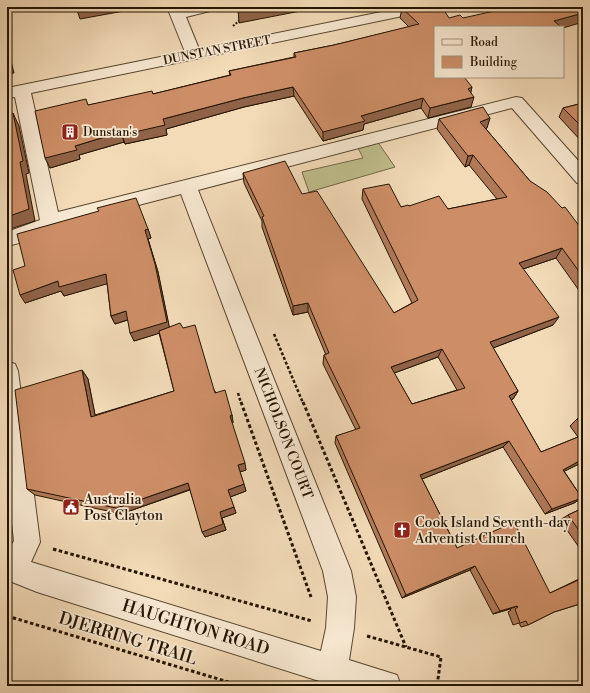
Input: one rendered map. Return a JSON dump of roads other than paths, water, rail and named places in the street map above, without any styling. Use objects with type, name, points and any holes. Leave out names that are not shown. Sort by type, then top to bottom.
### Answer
[{"type":"street","points":[[194,54],[176,11],[209,7]]},
{"type":"street","name":"DUNSTAN STREET","points":[[14,92],[427,7]]},
{"type":"street","points":[[14,92],[50,221]]},
{"type":"street","points":[[7,239],[40,229],[50,221],[190,194],[516,102],[583,178]]},
{"type":"street","name":"NICHOLSON COURT","points":[[190,194],[338,571],[342,597],[340,628],[332,670]]},
{"type":"street","points":[[7,371],[27,542],[9,567]]},
{"type":"street","name":"HAUGHTON ROAD","points":[[9,567],[37,578],[386,686]]},
{"type":"place","name":"Dunstan's","points":[[70,132]]},
{"type":"place","name":"Australia Post Clayton","points":[[71,507]]},
{"type":"place","name":"Cook Island Seventh-day Adventist Church","points":[[402,530]]}]
